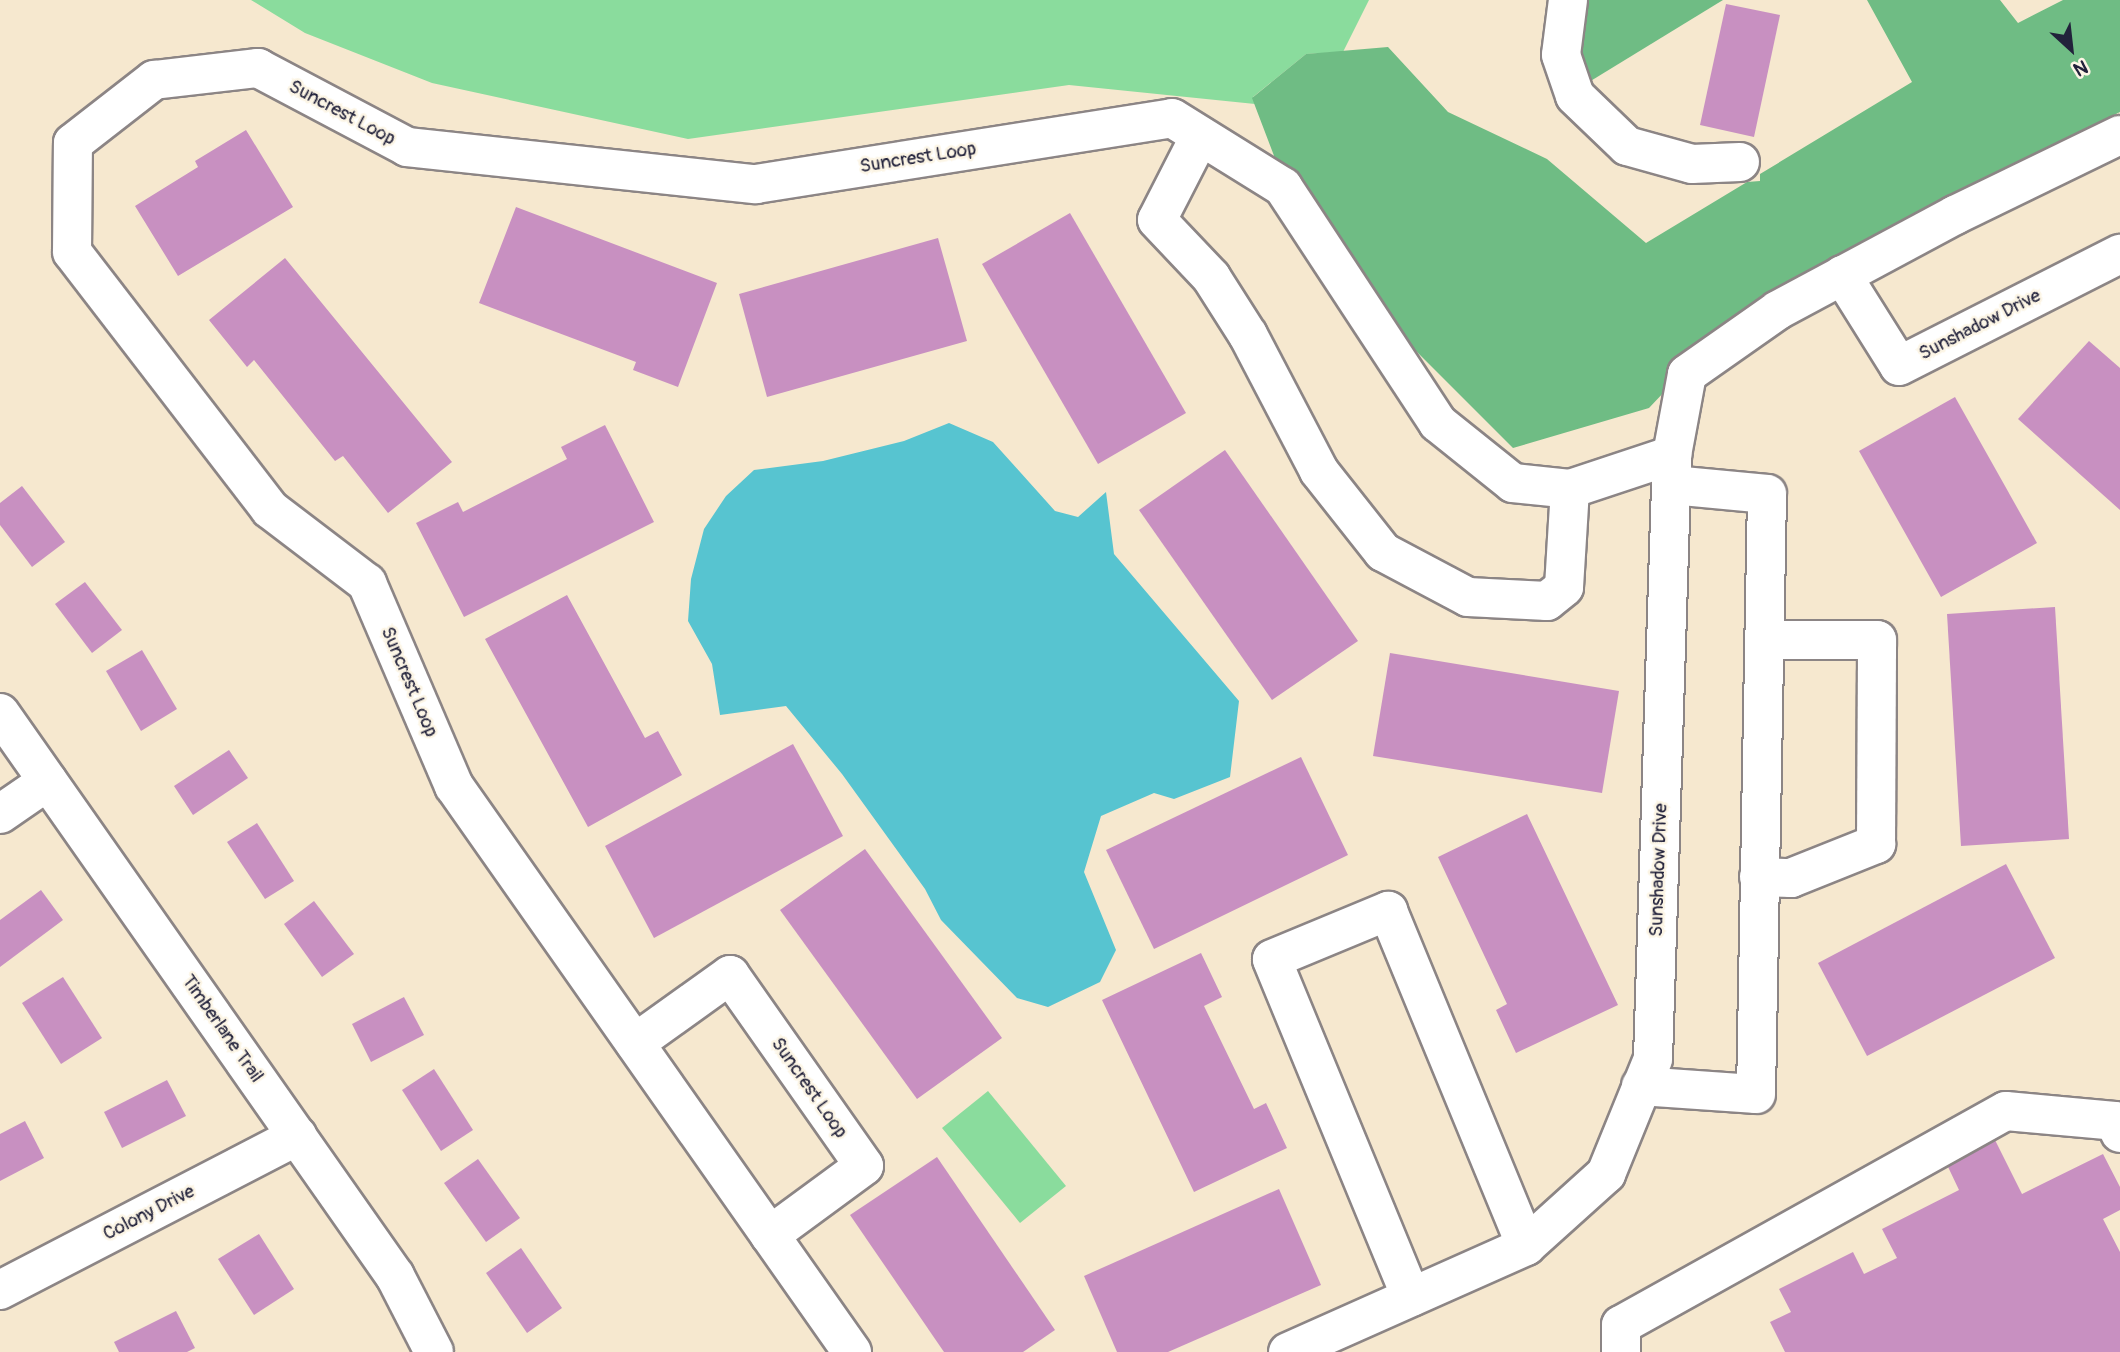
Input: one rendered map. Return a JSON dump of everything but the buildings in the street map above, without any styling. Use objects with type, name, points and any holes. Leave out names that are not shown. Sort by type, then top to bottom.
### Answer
[{"type":"street","points":[[1568,0],[1561,55],[1575,96],[1627,146],[1692,164],[1740,162]]},
{"type":"street","name":"Suncrest Loop","points":[[852,1352],[454,786],[367,583],[270,509],[72,252],[73,143],[153,80],[258,68],[407,147],[756,184],[1172,118],[1283,187],[1438,423],[1513,483],[1570,489],[1672,470]]},
{"type":"street","name":"Sunshadow Drive","points":[[1288,1352],[1526,1246],[1606,1174],[1642,1087],[1653,1059],[1672,470],[1688,374],[1778,310],[2120,135]]},
{"type":"street","points":[[1200,136],[1157,220],[1211,277],[1248,335],[1319,471],[1383,552],[1468,597],[1547,601],[1564,587],[1570,489]]},
{"type":"street","name":"Sunshadow Drive","points":[[1842,275],[1899,366],[2120,254]]},
{"type":"street","points":[[1642,1087],[1756,1094],[1767,494],[1672,470]]},
{"type":"street","points":[[1759,877],[1791,877],[1876,844],[1877,640],[1763,640]]},
{"type":"street","name":"Timberlane Trail","points":[[0,713],[395,1276],[434,1352]]},
{"type":"street","points":[[0,814],[48,781]]},
{"type":"street","points":[[1411,1297],[1272,959],[1388,911],[1526,1246]]},
{"type":"street","name":"Suncrest Loop","points":[[635,1043],[730,975],[864,1166],[770,1235]]},
{"type":"street","points":[[1621,1352],[1621,1325],[2006,1111],[2115,1121],[2120,1133]]},
{"type":"street","name":"Colony Drive","points":[[0,1290],[298,1136]]},
{"type":"green space","points":[[251,0],[1369,0],[1343,52],[1306,54],[1253,97],[1255,104],[1069,85],[688,139],[432,83],[305,33]]},
{"type":"green space","points":[[1586,0],[1723,0],[1589,82],[1579,55]]},
{"type":"green space","points":[[1867,0],[2000,0],[2018,23],[2063,0],[2120,0],[2120,112],[1945,198],[1768,292],[1676,357],[1666,390],[1649,408],[1513,448],[1405,340],[1276,161],[1252,98],[1306,54],[1388,47],[1448,112],[1547,159],[1646,243],[1747,182],[1760,181],[1760,174],[1912,82]]},
{"type":"green space","points":[[988,1091],[1066,1186],[1020,1223],[942,1128]]},
{"type":"water","points":[[949,423],[993,442],[1055,511],[1078,517],[1106,492],[1114,554],[1239,701],[1230,777],[1174,799],[1154,793],[1101,816],[1084,872],[1116,950],[1100,982],[1048,1007],[1017,998],[941,920],[925,889],[842,774],[786,706],[720,715],[712,664],[688,621],[691,579],[704,529],[726,496],[754,470],[823,461],[904,441]]}]
